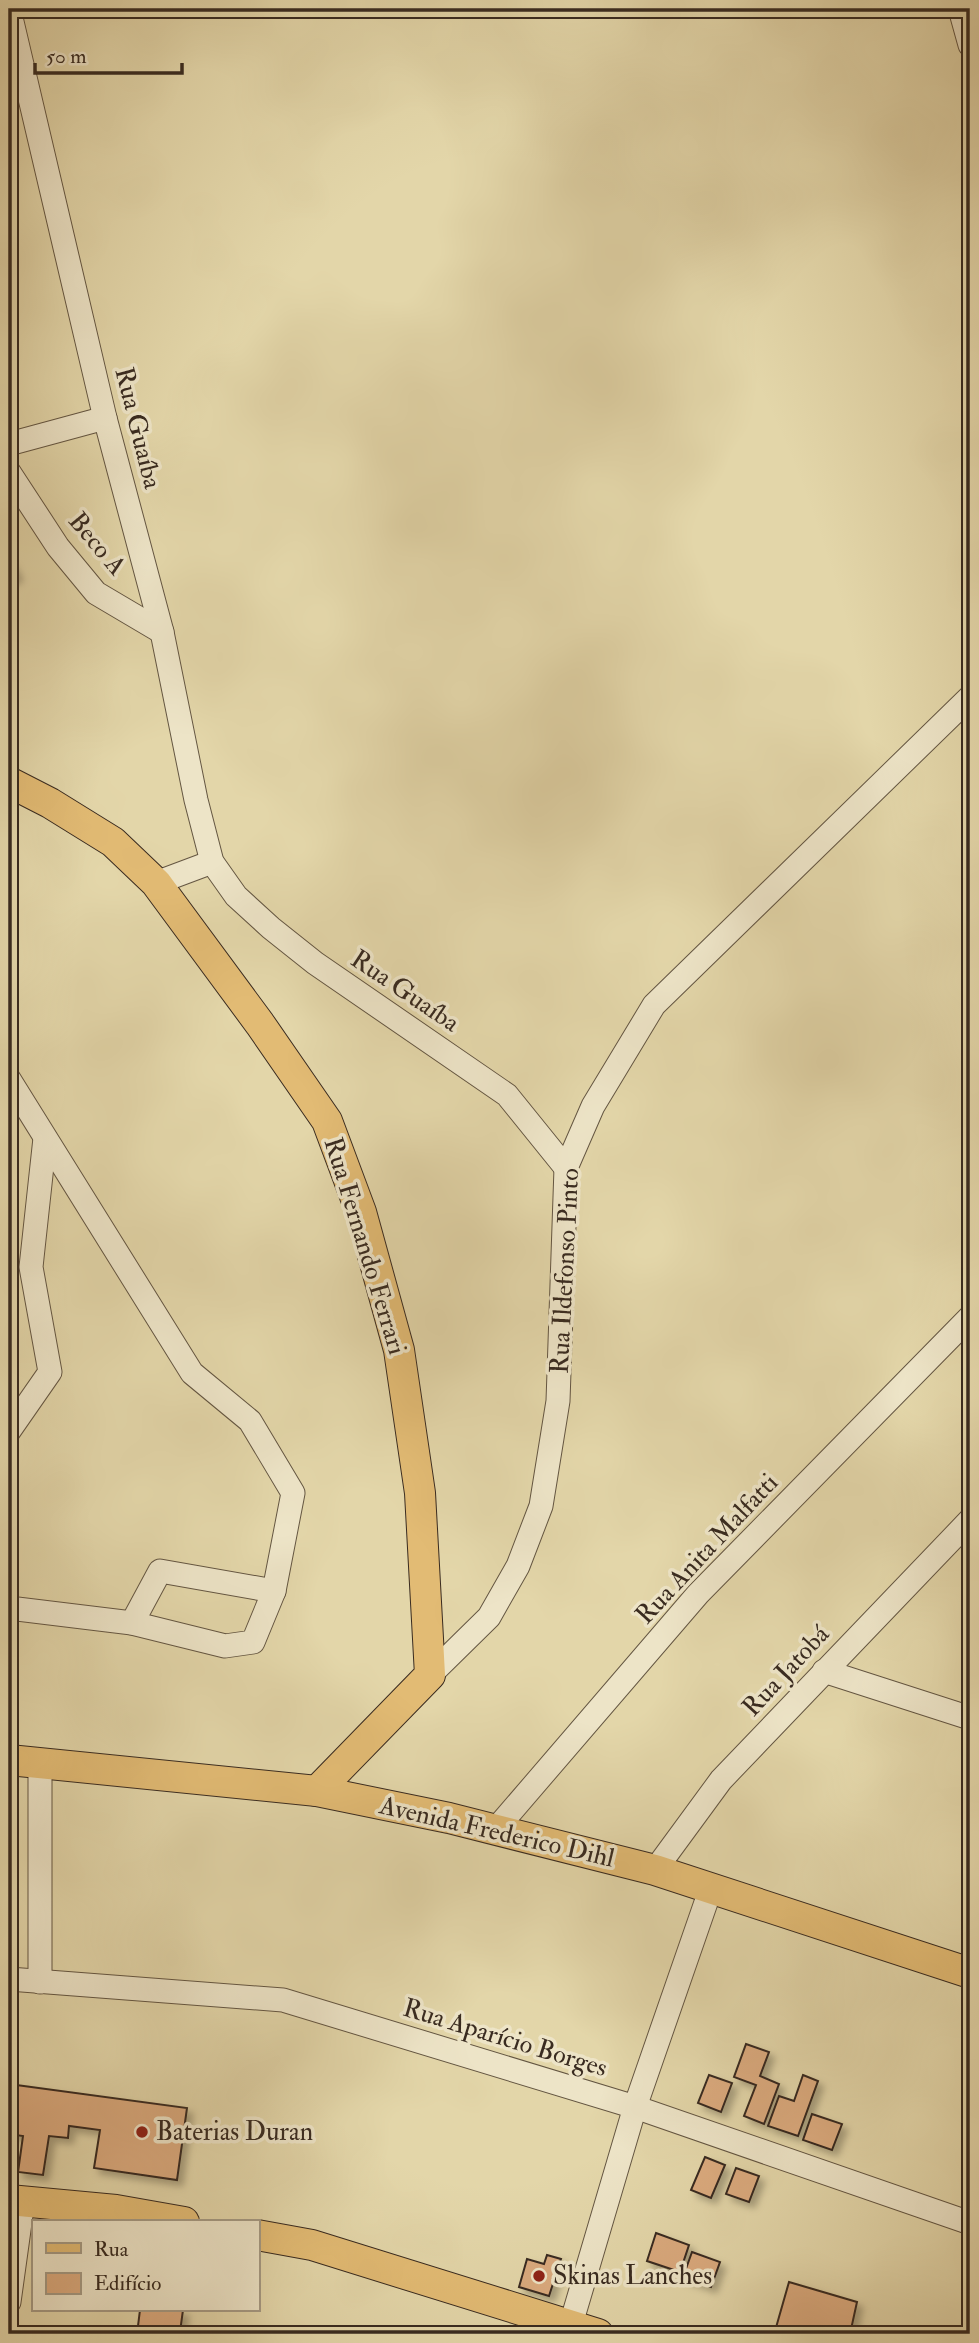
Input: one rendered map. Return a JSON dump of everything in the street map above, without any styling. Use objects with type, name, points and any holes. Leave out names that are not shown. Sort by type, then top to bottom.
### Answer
[{"type":"main road","name":"Rua Fernando Ferrari","points":[[9,782],[50,803],[113,842],[156,883],[260,1024],[327,1121],[361,1212],[398,1350],[420,1493],[430,1675]]},
{"type":"main road","name":"Rua Ildefonso Pinto","points":[[317,1791],[430,1675]]},
{"type":"main road","name":"Avenida Frederico Dihl","points":[[9,1760],[317,1791],[496,1829],[655,1870],[970,1973]]},
{"type":"main road","points":[[16,2200],[116,2210],[173,2220]]},
{"type":"main road","points":[[259,2235],[312,2245],[579,2331]]},
{"type":"street","name":"Rua Guaíba","points":[[9,9],[106,418],[162,632],[196,800],[212,862],[236,896],[297,950],[507,1094],[566,1168]]},
{"type":"street","points":[[960,9],[970,45]]},
{"type":"street","points":[[9,444],[106,418]]},
{"type":"street","name":"Beco A","points":[[9,472],[58,547],[96,593],[162,632]]},
{"type":"street","name":"Rua Ildefonso Pinto","points":[[430,1675],[489,1618],[519,1566],[541,1506],[558,1401],[566,1168],[593,1106],[654,1005],[970,697]]},
{"type":"street","points":[[156,883],[212,862]]},
{"type":"street","points":[[9,1079],[192,1373],[250,1421],[293,1493],[274,1591],[253,1642],[225,1646],[132,1623],[9,1608]]},
{"type":"street","points":[[9,1431],[50,1372],[31,1267],[45,1138]]},
{"type":"street","name":"Rua Anita Malfatti","points":[[496,1829],[698,1594],[970,1317]]},
{"type":"street","name":"Rua Jatobá","points":[[655,1870],[721,1780],[970,1520]]},
{"type":"street","points":[[132,1623],[160,1571],[274,1591]]},
{"type":"street","points":[[824,1671],[970,1718]]},
{"type":"street","points":[[40,1765],[40,1982]]},
{"type":"street","points":[[579,2331],[635,2107],[711,1888]]},
{"type":"street","name":"Rua Aparício Borges","points":[[9,1979],[283,2000],[635,2107],[970,2223]]},
{"type":"street","points":[[9,2302],[16,2200]]},
{"type":"building","points":[[9,560],[17,575],[9,580]]},
{"type":"building","points":[[746,2044],[769,2052],[760,2076],[779,2084],[764,2124],[744,2116],[756,2085],[734,2077]]},
{"type":"building","points":[[709,2075],[732,2083],[721,2112],[698,2103]]},
{"type":"building","points":[[803,2075],[818,2081],[798,2136],[768,2126],[779,2096],[794,2101]]},
{"type":"building","name":"Baterias Duran","points":[[9,2084],[187,2108],[177,2180],[94,2168],[100,2130],[69,2126],[68,2138],[49,2136],[43,2175],[18,2172],[23,2136],[9,2134]]},
{"type":"building","points":[[812,2114],[842,2124],[832,2150],[803,2140]]},
{"type":"building","points":[[705,2157],[725,2165],[711,2198],[691,2190]]},
{"type":"building","points":[[736,2168],[759,2176],[749,2202],[726,2194]]},
{"type":"building","points":[[656,2233],[689,2245],[680,2272],[647,2261]]},
{"type":"building","points":[[692,2252],[720,2262],[711,2287],[683,2277]]},
{"type":"building","name":"Skinas Lanches","points":[[547,2255],[561,2259],[549,2296],[519,2287],[527,2259],[544,2264]]},
{"type":"building","points":[[789,2282],[857,2302],[850,2334],[785,2334],[775,2331]]},
{"type":"building","points":[[140,2312],[183,2312],[180,2332],[138,2326]]},
{"type":"place","name":"Baterias Duran","points":[[142,2132]]},
{"type":"place","name":"Skinas Lanches","points":[[539,2276]]}]
